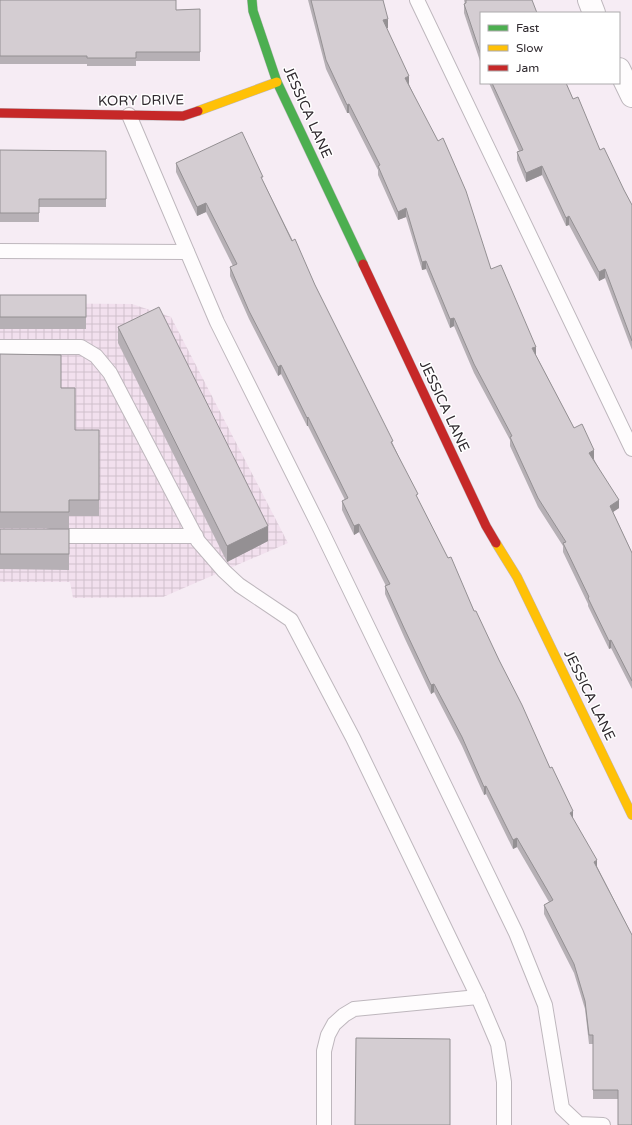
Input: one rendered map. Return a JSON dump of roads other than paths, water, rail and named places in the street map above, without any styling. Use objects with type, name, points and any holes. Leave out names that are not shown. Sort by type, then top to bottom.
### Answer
[{"type":"street","name":"JESSICA LANE","points":[[252,0],[253,11],[277,82],[486,526],[517,577],[632,815]]},
{"type":"street","points":[[589,0],[594,12]]},
{"type":"street","points":[[620,71],[632,96]]},
{"type":"street","name":"KORY DRIVE","points":[[0,113],[183,116],[277,82]]},
{"type":"lane","points":[[417,0],[632,449]]},
{"type":"lane","points":[[129,115],[217,322],[323,535],[516,933],[545,1005],[562,1108],[579,1124],[603,1125]]},
{"type":"lane","points":[[0,251],[187,252]]},
{"type":"lane","points":[[0,347],[81,348],[96,356],[110,373],[198,541],[224,571],[239,585],[291,620],[353,738],[478,997],[498,1044],[504,1082],[504,1125]]},
{"type":"lane","points":[[39,536],[196,536]]},
{"type":"lane","points":[[324,1125],[324,1051],[328,1035],[334,1024],[344,1015],[354,1009],[478,997]]}]
